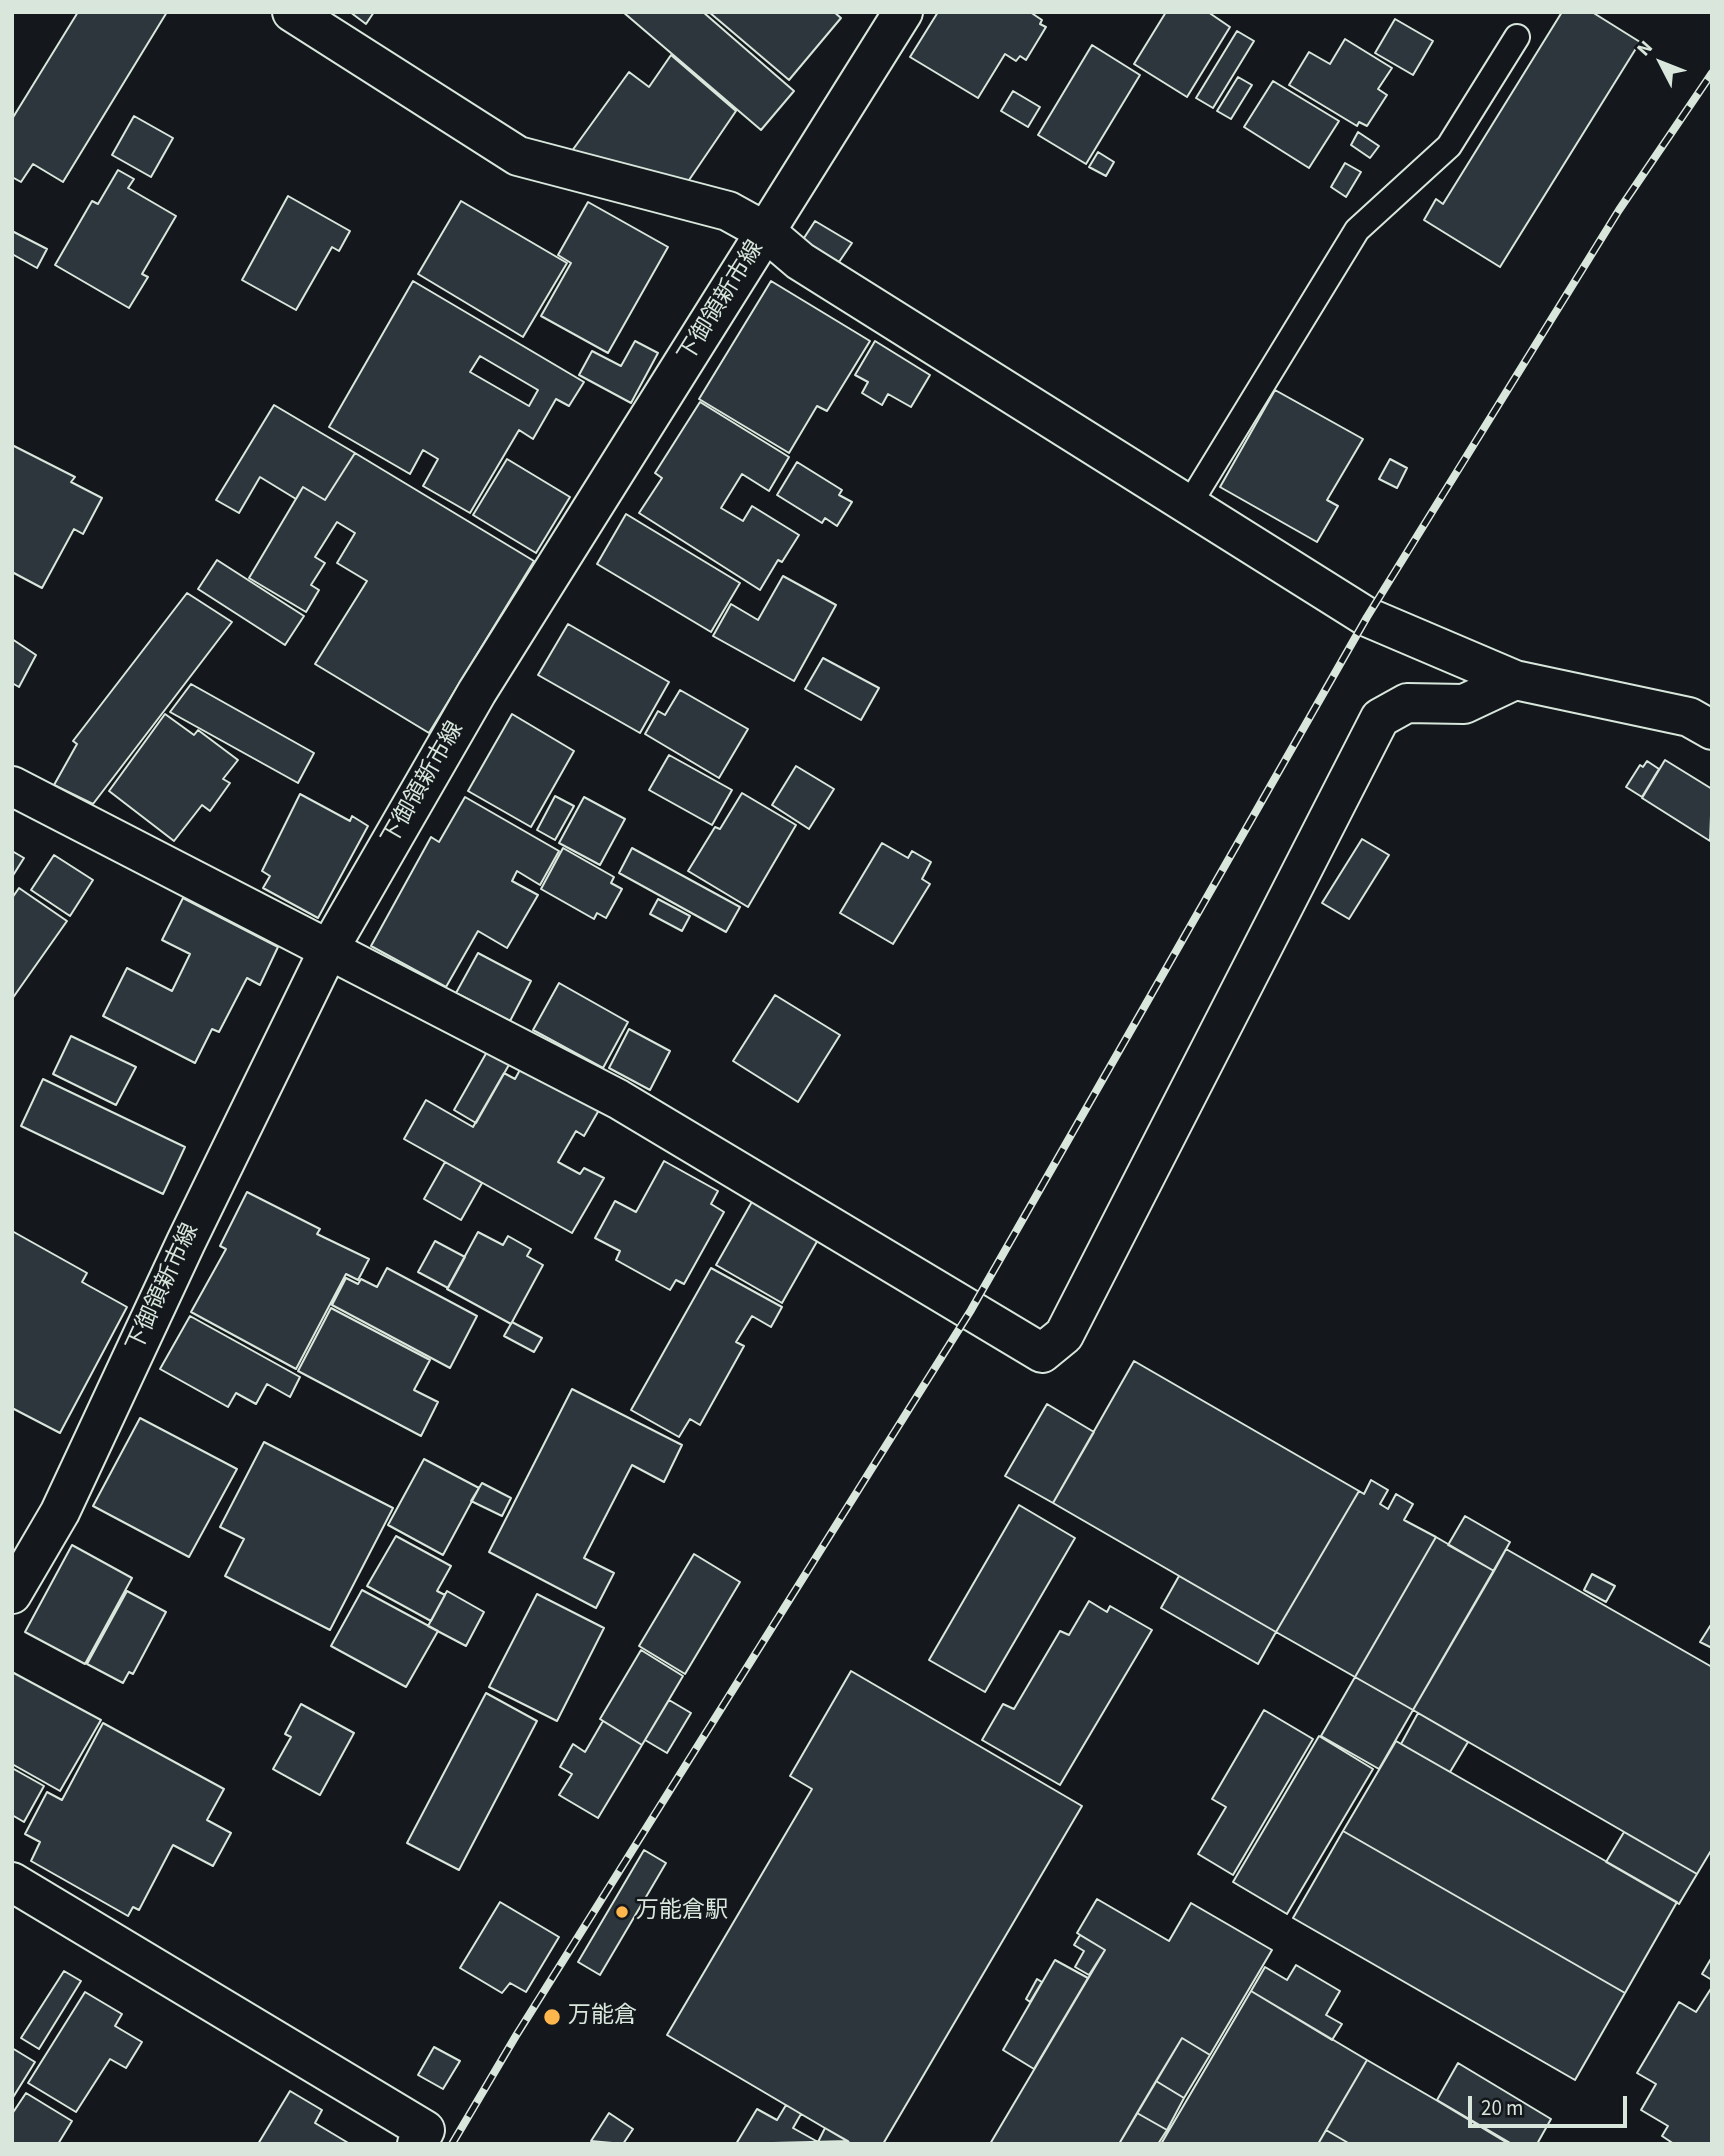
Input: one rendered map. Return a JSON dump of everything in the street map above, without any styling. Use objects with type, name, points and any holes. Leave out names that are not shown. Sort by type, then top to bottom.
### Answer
[{"type":"street","points":[[292,12],[518,156],[728,211],[766,232],[800,261],[1190,503],[1367,617],[1514,680],[1689,716],[1712,730]]},
{"type":"street","name":"下御領新市線","points":[[12,1594],[60,1512],[186,1242],[329,949],[477,692],[903,12]]},
{"type":"street","points":[[12,786],[618,1099],[1042,1353],[1064,1335],[1380,718],[1407,703],[1464,704],[1514,680]]},
{"type":"street","points":[[12,1882],[425,2130],[417,2144]]},
{"type":"lane","points":[[1190,503],[1357,230],[1449,146],[1517,37]]},
{"type":"building","points":[[78,12],[167,12],[63,182],[33,164],[21,182],[12,177],[12,119]]},
{"type":"building","points":[[350,12],[374,12],[366,24]]},
{"type":"building","points":[[623,12],[703,12],[794,91],[761,130]]},
{"type":"building","points":[[709,12],[834,12],[841,18],[789,80]]},
{"type":"building","points":[[938,12],[1030,12],[1042,20],[1040,24],[1046,27],[1026,60],[1020,56],[1016,61],[1005,54],[978,98],[910,57]]},
{"type":"building","points":[[1166,12],[1208,12],[1230,27],[1187,97],[1134,64]]},
{"type":"building","points":[[1562,12],[1592,12],[1640,42],[1500,267],[1424,220],[1436,199],[1443,204]]},
{"type":"building","points":[[1395,19],[1433,41],[1413,75],[1375,53]]},
{"type":"building","points":[[1237,31],[1254,41],[1213,108],[1196,98]]},
{"type":"building","points":[[1345,39],[1392,68],[1378,89],[1387,95],[1367,126],[1359,122],[1357,126],[1289,85],[1309,52],[1330,64]]},
{"type":"building","points":[[1092,45],[1140,75],[1086,164],[1038,135]]},
{"type":"building","points":[[671,55],[736,111],[685,186],[569,155],[629,72],[649,87]]},
{"type":"building","points":[[1238,77],[1252,85],[1231,119],[1217,111]]},
{"type":"building","points":[[1273,81],[1339,121],[1309,168],[1244,127]]},
{"type":"building","points":[[1013,91],[1040,107],[1028,127],[1001,111]]},
{"type":"building","points":[[134,116],[173,138],[151,177],[112,155]]},
{"type":"building","points":[[1358,132],[1379,146],[1370,158],[1351,145]]},
{"type":"building","points":[[1098,152],[1114,162],[1106,176],[1089,167]]},
{"type":"building","points":[[1345,163],[1361,172],[1346,197],[1331,187]]},
{"type":"building","points":[[118,170],[134,179],[128,188],[176,216],[142,274],[148,277],[129,308],[55,265],[92,201],[98,204]]},
{"type":"building","points":[[288,196],[350,231],[339,251],[332,247],[296,310],[242,280]]},
{"type":"building","points":[[461,201],[567,263],[523,337],[418,274]]},
{"type":"building","points":[[588,202],[668,247],[608,353],[541,316],[571,263],[558,255]]},
{"type":"building","points":[[815,221],[852,243],[839,262],[802,241]]},
{"type":"building","points":[[12,231],[47,249],[37,268],[12,254]]},
{"type":"building","points":[[413,281],[584,382],[569,406],[556,399],[533,439],[519,430],[470,513],[423,486],[438,459],[423,450],[410,474],[329,427]],"holes":[[[480,356],[538,390],[529,406],[470,372]]]},
{"type":"building","points":[[771,281],[870,341],[827,411],[817,406],[789,453],[699,399]]},
{"type":"building","points":[[635,341],[658,353],[631,403],[579,375],[592,351],[621,366]]},
{"type":"building","points":[[875,341],[930,375],[911,407],[888,394],[882,405],[862,393],[868,382],[855,375]]},
{"type":"building","points":[[1275,390],[1363,439],[1327,500],[1338,506],[1317,542],[1220,487]]},
{"type":"building","points":[[700,402],[789,457],[769,491],[742,474],[721,508],[743,521],[752,506],[799,535],[782,562],[778,560],[760,590],[639,513],[662,478],[655,473]]},
{"type":"building","points":[[274,405],[355,453],[325,500],[303,487],[296,499],[260,477],[239,513],[216,500]]},
{"type":"building","points":[[12,445],[75,477],[71,482],[102,498],[83,534],[74,529],[42,588],[12,572]]},
{"type":"building","points":[[355,453],[534,561],[429,733],[315,664],[367,581],[337,563],[355,533],[337,522],[315,557],[325,563],[311,585],[319,590],[306,612],[249,578],[303,487],[325,500]]},
{"type":"building","points":[[507,459],[570,497],[536,553],[473,515]]},
{"type":"building","points":[[1390,459],[1407,468],[1397,488],[1379,479]]},
{"type":"building","points":[[797,462],[842,490],[839,495],[852,502],[837,526],[825,518],[822,523],[777,495]]},
{"type":"building","points":[[626,514],[740,583],[711,632],[597,564]]},
{"type":"building","points":[[217,560],[304,616],[285,645],[198,589]]},
{"type":"building","points":[[783,576],[836,605],[794,681],[713,636],[731,604],[758,620]]},
{"type":"building","points":[[187,593],[232,622],[93,804],[54,785],[77,744],[73,741]]},
{"type":"building","points":[[568,624],[669,682],[640,733],[538,675]]},
{"type":"building","points":[[12,639],[36,655],[19,687],[12,683]]},
{"type":"building","points":[[823,658],[879,688],[861,720],[805,689]]},
{"type":"building","points":[[191,684],[314,753],[298,783],[170,712]]},
{"type":"building","points":[[680,690],[748,729],[719,778],[645,734],[658,711],[665,715]]},
{"type":"building","points":[[165,714],[194,735],[198,730],[238,760],[223,779],[230,783],[210,811],[202,805],[174,841],[109,791]]},
{"type":"building","points":[[512,714],[574,751],[531,827],[468,791]]},
{"type":"building","points":[[669,755],[732,790],[712,825],[649,790]]},
{"type":"building","points":[[1665,760],[1712,789],[1710,841],[1642,798]]},
{"type":"building","points":[[1647,761],[1659,769],[1642,797],[1626,787],[1640,765],[1643,767]]},
{"type":"building","points":[[796,766],[834,789],[809,829],[772,805]]},
{"type":"building","points":[[742,793],[796,825],[748,907],[688,871],[715,827],[720,829]]},
{"type":"building","points":[[300,794],[350,821],[352,816],[368,826],[318,918],[263,888],[270,876],[262,871]]},
{"type":"building","points":[[555,796],[574,806],[555,840],[537,830]]},
{"type":"building","points":[[465,797],[559,851],[540,885],[517,871],[512,881],[538,895],[507,948],[478,931],[446,987],[371,946],[431,837],[439,842]]},
{"type":"building","points":[[584,797],[625,819],[600,865],[559,843]]},
{"type":"building","points":[[1362,839],[1389,855],[1349,919],[1322,903]]},
{"type":"building","points":[[882,843],[908,858],[912,851],[931,862],[922,879],[930,884],[893,944],[840,913]]},
{"type":"building","points":[[563,848],[614,877],[611,883],[622,889],[606,918],[597,913],[594,919],[541,889]]},
{"type":"building","points":[[632,848],[740,907],[726,932],[619,873]]},
{"type":"building","points":[[12,851],[24,858],[12,877]]},
{"type":"building","points":[[54,855],[93,880],[70,916],[31,890]]},
{"type":"building","points":[[19,888],[67,921],[12,999],[12,898]]},
{"type":"building","points":[[183,898],[278,947],[260,985],[247,978],[219,1032],[212,1029],[195,1063],[103,1016],[127,968],[172,991],[190,954],[162,940]]},
{"type":"building","points":[[658,899],[690,916],[682,931],[650,914]]},
{"type":"building","points":[[478,953],[531,981],[510,1021],[456,993]]},
{"type":"building","points":[[559,983],[628,1022],[603,1068],[533,1030]]},
{"type":"building","points":[[775,995],[840,1035],[798,1102],[733,1061]]},
{"type":"building","points":[[629,1029],[670,1051],[650,1090],[609,1068]]},
{"type":"building","points":[[71,1036],[136,1067],[116,1105],[53,1074]]},
{"type":"building","points":[[488,1050],[510,1063],[476,1123],[454,1110]]},
{"type":"building","points":[[522,1066],[599,1110],[584,1136],[576,1131],[558,1162],[580,1174],[584,1168],[604,1178],[572,1233],[404,1139],[426,1100],[473,1127],[504,1073],[515,1079]]},
{"type":"building","points":[[43,1079],[185,1147],[163,1194],[21,1126]]},
{"type":"building","points":[[664,1161],[718,1191],[711,1204],[724,1212],[684,1284],[676,1280],[670,1290],[616,1260],[620,1251],[595,1238],[615,1201],[636,1212]]},
{"type":"building","points":[[445,1162],[482,1183],[461,1220],[424,1199]]},
{"type":"building","points":[[247,1192],[320,1229],[317,1234],[369,1259],[358,1280],[346,1274],[296,1369],[191,1312],[226,1249],[220,1246]]},
{"type":"building","points":[[753,1200],[819,1238],[782,1303],[716,1265]]},
{"type":"building","points":[[12,1231],[87,1273],[82,1282],[127,1307],[60,1433],[12,1408]]},
{"type":"building","points":[[478,1232],[503,1245],[508,1236],[531,1249],[527,1256],[543,1265],[511,1324],[447,1289]]},
{"type":"building","points":[[435,1241],[465,1257],[448,1288],[418,1272]]},
{"type":"building","points":[[387,1268],[477,1316],[450,1368],[332,1305],[346,1278],[358,1284],[361,1279],[377,1287]]},
{"type":"building","points":[[711,1268],[782,1307],[771,1327],[752,1316],[736,1342],[744,1346],[700,1425],[690,1419],[679,1437],[631,1410]]},
{"type":"building","points":[[331,1308],[430,1360],[414,1390],[438,1402],[421,1436],[298,1371]]},
{"type":"building","points":[[190,1316],[300,1377],[290,1397],[267,1384],[256,1404],[236,1393],[228,1407],[160,1369]]},
{"type":"building","points":[[512,1322],[542,1338],[534,1352],[504,1336]]},
{"type":"building","points":[[1134,1361],[1359,1491],[1276,1632],[1053,1503]]},
{"type":"building","points":[[572,1389],[682,1445],[664,1482],[632,1465],[584,1558],[614,1573],[596,1608],[489,1552]]},
{"type":"building","points":[[1047,1404],[1094,1432],[1053,1503],[1005,1476]]},
{"type":"building","points":[[140,1418],[237,1469],[189,1557],[93,1506]]},
{"type":"building","points":[[264,1442],[393,1508],[330,1630],[225,1576],[244,1539],[220,1527]]},
{"type":"building","points":[[424,1459],[479,1488],[443,1555],[388,1525]]},
{"type":"building","points":[[1371,1480],[1388,1490],[1380,1504],[1388,1509],[1396,1494],[1413,1504],[1404,1520],[1436,1537],[1355,1677],[1276,1632],[1359,1491],[1364,1494]]},
{"type":"building","points":[[482,1483],[511,1498],[502,1516],[471,1501]]},
{"type":"building","points":[[1019,1505],[1075,1538],[985,1692],[929,1660]]},
{"type":"building","points":[[1465,1516],[1510,1542],[1494,1571],[1448,1545]]},
{"type":"building","points":[[396,1536],[451,1566],[437,1591],[445,1595],[431,1621],[367,1586]]},
{"type":"building","points":[[1436,1537],[1494,1571],[1413,1710],[1355,1677]]},
{"type":"building","points":[[72,1545],[132,1578],[85,1664],[25,1632]]},
{"type":"building","points":[[1506,1549],[1712,1667],[1712,1849],[1697,1874],[1413,1710]]},
{"type":"building","points":[[694,1554],[740,1582],[685,1674],[639,1646]]},
{"type":"building","points":[[1592,1574],[1615,1586],[1606,1602],[1584,1590]]},
{"type":"building","points":[[1179,1576],[1276,1632],[1258,1664],[1161,1608]]},
{"type":"building","points":[[362,1590],[438,1631],[406,1687],[331,1646]]},
{"type":"building","points":[[127,1591],[166,1612],[133,1674],[129,1672],[123,1683],[87,1664]]},
{"type":"building","points":[[447,1591],[484,1612],[466,1646],[428,1626]]},
{"type":"building","points":[[537,1594],[604,1628],[557,1721],[489,1687]]},
{"type":"building","points":[[1089,1601],[1107,1612],[1110,1606],[1152,1630],[1060,1785],[982,1740],[1003,1704],[1014,1709],[1060,1631],[1069,1635]]},
{"type":"building","points":[[1712,1623],[1712,1648],[1700,1642]]},
{"type":"building","points":[[641,1650],[683,1676],[642,1745],[600,1719]]},
{"type":"building","points":[[851,1671],[1082,1806],[883,2144],[852,2144],[667,2035],[812,1789],[790,1776]]},
{"type":"building","points":[[12,1672],[101,1720],[60,1791],[12,1764]]},
{"type":"building","points":[[1355,1677],[1413,1710],[1379,1769],[1321,1736]]},
{"type":"building","points":[[486,1693],[537,1721],[459,1870],[407,1843]]},
{"type":"building","points":[[669,1700],[691,1713],[667,1753],[645,1740]]},
{"type":"building","points":[[301,1704],[354,1733],[320,1795],[273,1769],[291,1737],[285,1734]]},
{"type":"building","points":[[1264,1710],[1313,1739],[1233,1875],[1198,1854],[1226,1807],[1212,1799]]},
{"type":"building","points":[[1418,1713],[1468,1742],[1450,1772],[1401,1744]]},
{"type":"building","points":[[603,1721],[642,1745],[598,1818],[559,1795],[572,1774],[560,1767],[573,1744],[585,1752]]},
{"type":"building","points":[[103,1723],[224,1789],[207,1820],[231,1833],[213,1866],[173,1845],[139,1910],[133,1907],[128,1916],[31,1861],[40,1842],[25,1834],[47,1792],[62,1800]]},
{"type":"building","points":[[1319,1736],[1373,1769],[1287,1914],[1233,1882]]},
{"type":"building","points":[[1396,1741],[1677,1902],[1625,1993],[1343,1831]]},
{"type":"building","points":[[12,1768],[44,1786],[24,1822],[12,1815]]},
{"type":"building","points":[[1343,1831],[1625,1993],[1575,2080],[1293,1918]]},
{"type":"building","points":[[1624,1832],[1697,1874],[1679,1904],[1606,1862]]},
{"type":"building","name":"万能倉駅","points":[[644,1850],[666,1863],[600,1975],[578,1962]]},
{"type":"building","points":[[1097,1899],[1169,1941],[1191,1903],[1272,1950],[1210,2055],[1182,2038],[1119,2144],[990,2144],[1105,1950],[1077,1933]]},
{"type":"building","points":[[500,1902],[559,1937],[526,1992],[510,1983],[502,1993],[460,1968]]},
{"type":"building","points":[[1080,1935],[1105,1950],[1089,1975],[1075,1967],[1084,1951],[1074,1945]]},
{"type":"building","points":[[1712,1957],[1712,1980],[1702,1974]]},
{"type":"building","points":[[1055,1960],[1088,1978],[1034,2069],[1003,2050]]},
{"type":"building","points":[[1296,1965],[1340,1991],[1326,2015],[1342,2024],[1332,2040],[1251,1991],[1265,1967],[1287,1980]]},
{"type":"building","points":[[64,1971],[81,1981],[39,2049],[21,2038]]},
{"type":"building","points":[[1037,1979],[1042,1982],[1030,2002],[1026,1999]]},
{"type":"building","points":[[1712,1987],[1712,2144],[1674,2144],[1662,2136],[1668,2126],[1641,2110],[1656,2084],[1637,2073],[1679,2002],[1696,2012]]},
{"type":"building","points":[[1251,1991],[1367,2060],[1318,2144],[1161,2144]]},
{"type":"building","points":[[85,1992],[122,2014],[115,2026],[142,2042],[126,2068],[110,2059],[76,2112],[28,2083]]},
{"type":"building","points":[[1182,2038],[1210,2055],[1184,2098],[1156,2081]]},
{"type":"building","points":[[434,2047],[460,2061],[443,2089],[418,2075]]},
{"type":"building","points":[[12,2048],[35,2062],[12,2099]]},
{"type":"building","points":[[1367,2060],[1509,2144],[1350,2144],[1326,2130]]},
{"type":"building","points":[[1458,2063],[1551,2119],[1537,2144],[1512,2144],[1437,2100]]},
{"type":"building","points":[[1156,2081],[1184,2098],[1167,2130],[1137,2113]]},
{"type":"building","points":[[290,2091],[322,2110],[315,2123],[350,2144],[258,2144]]},
{"type":"building","points":[[26,2093],[72,2121],[58,2144],[12,2144],[12,2114]]},
{"type":"building","points":[[786,2105],[801,2114],[793,2128],[818,2142],[736,2144],[757,2109],[777,2120]]},
{"type":"building","points":[[609,2113],[633,2129],[623,2144],[591,2141]]},
{"type":"building","points":[[1137,2113],[1167,2130],[1158,2144],[1119,2144]]},
{"type":"building","points":[[825,2128],[848,2141],[818,2142]]},
{"type":"building","points":[[1326,2130],[1350,2144],[1318,2144]]},
{"type":"railway","points":[[452,2144],[517,2034],[971,1310],[1367,617],[1619,210],[1712,73]]},
{"type":"place","name":"万能倉駅","points":[[622,1912]]},
{"type":"place","name":"万能倉","points":[[552,2017]]}]
